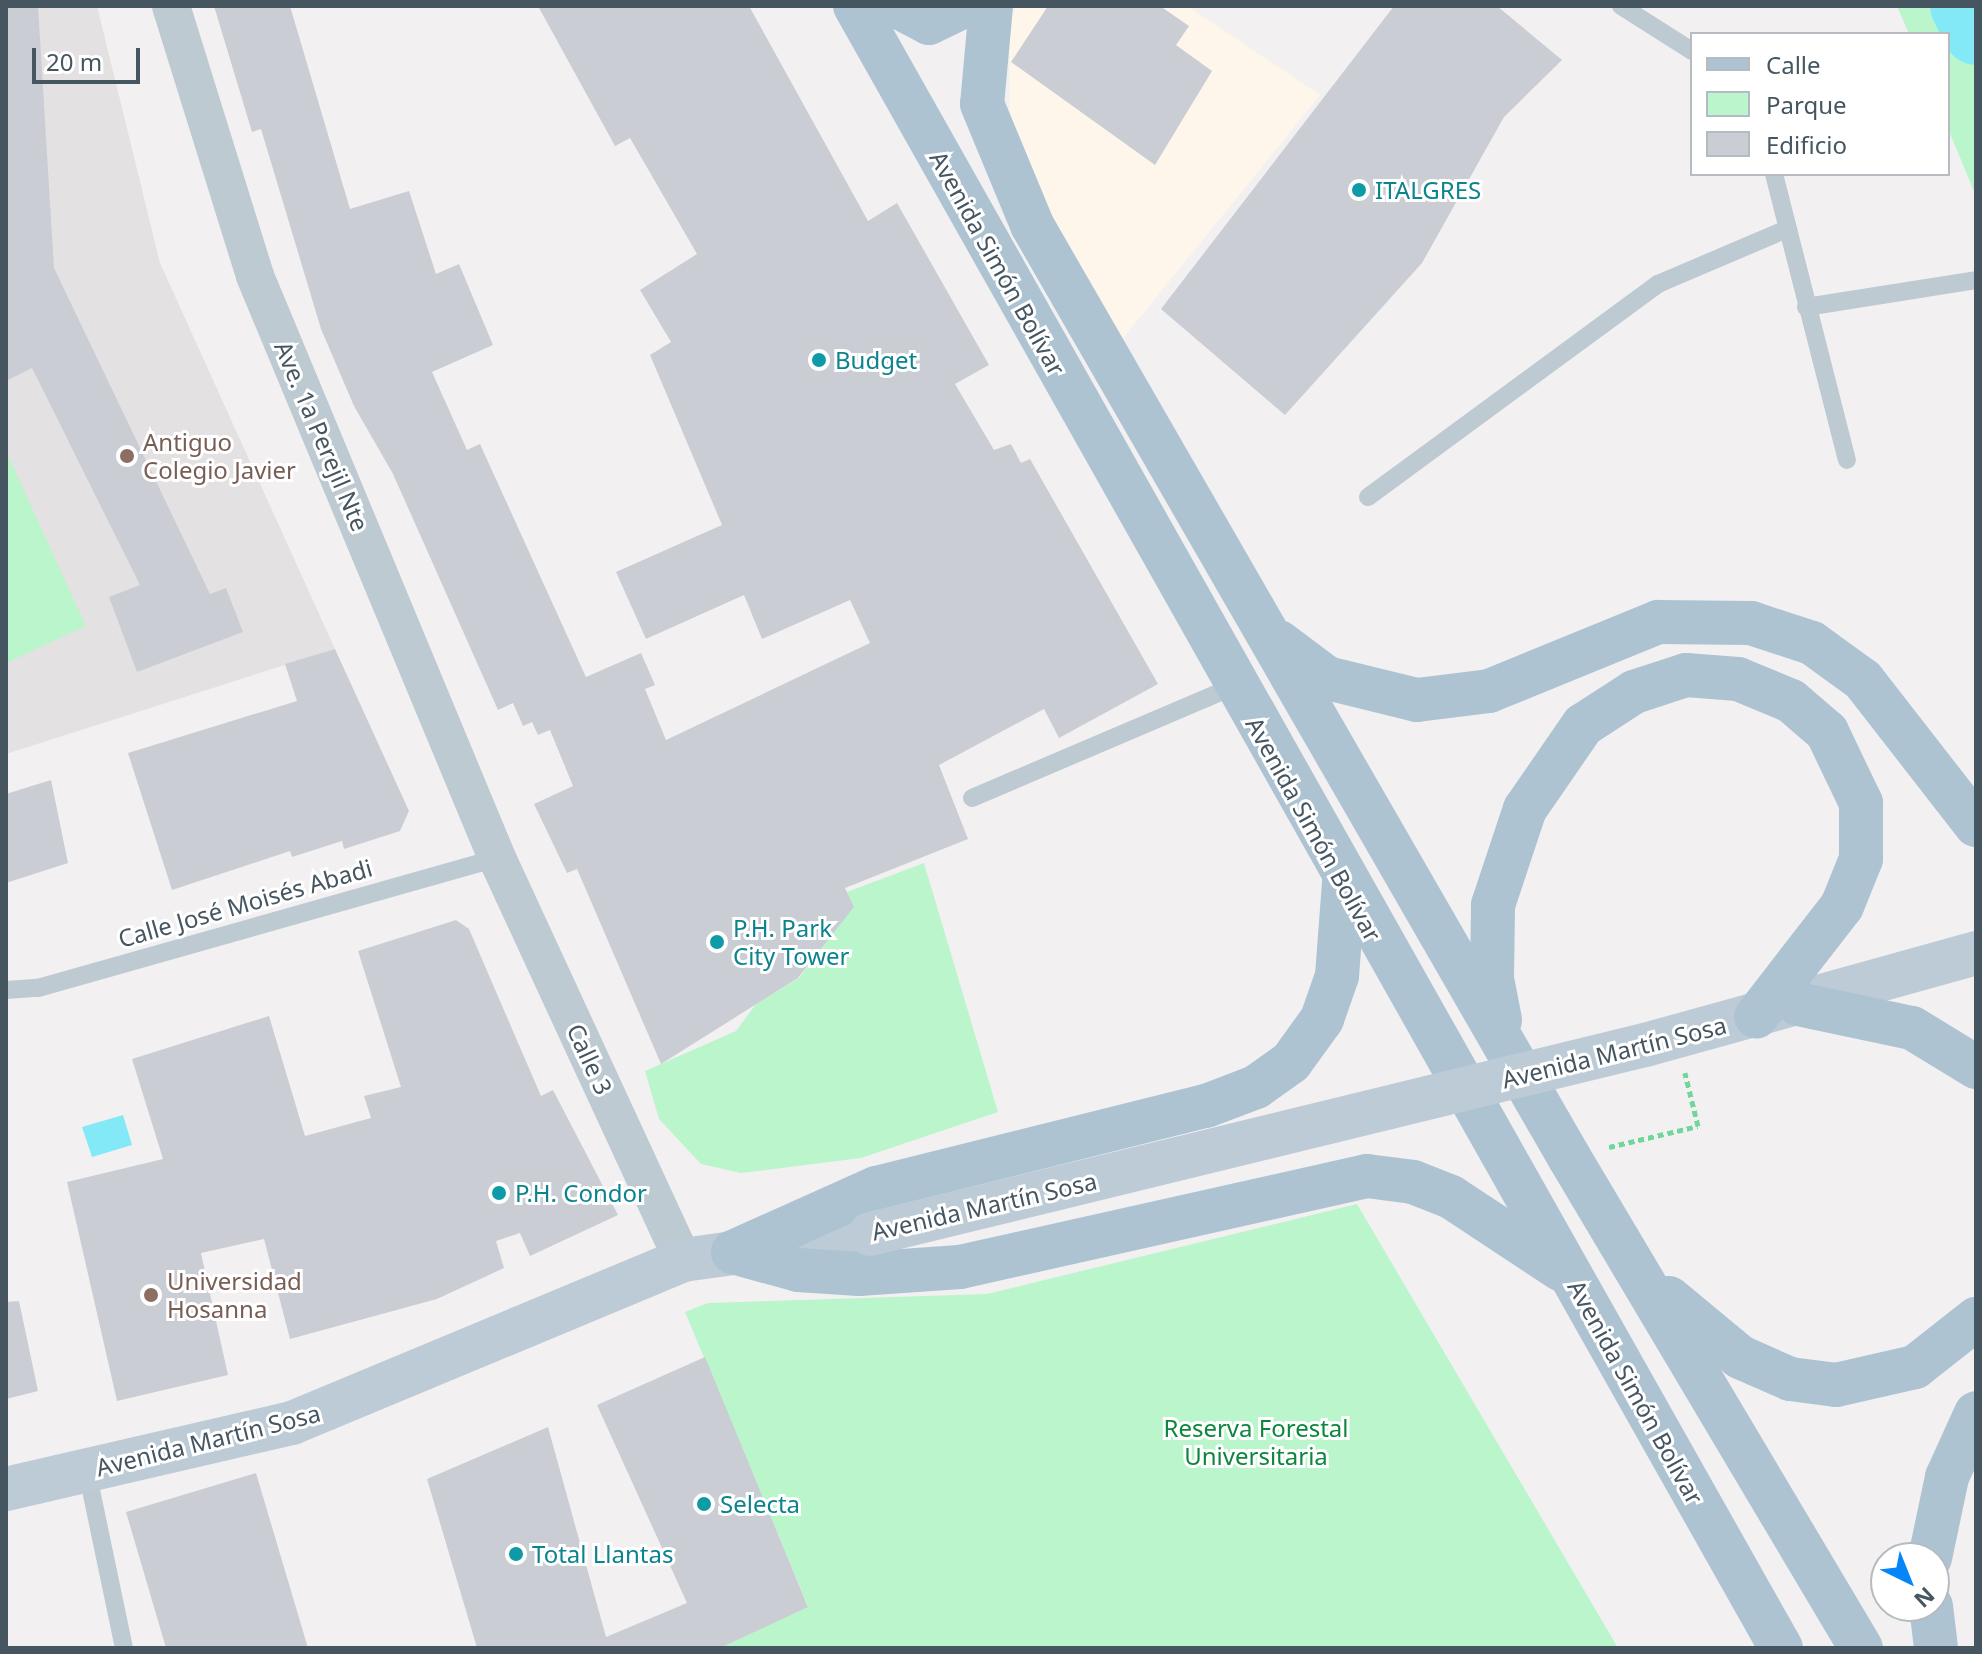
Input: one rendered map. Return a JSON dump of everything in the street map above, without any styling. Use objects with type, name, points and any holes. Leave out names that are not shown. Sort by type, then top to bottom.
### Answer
[{"type":"main road","name":"Avenida Simón Bolívar","points":[[855,6],[1344,882],[1781,1648]]},
{"type":"main road","points":[[897,6],[929,23],[964,6]]},
{"type":"main road","name":"Avenida Simón Bolívar","points":[[991,6],[982,104],[1032,225],[1569,1157],[1861,1648]]},
{"type":"main road","points":[[1264,629],[1327,678],[1417,700],[1489,691],[1658,622],[1707,618],[1763,626],[1812,643],[1863,680],[1976,825]]},
{"type":"main road","points":[[1507,1050],[1492,979],[1493,905],[1525,809],[1583,725],[1634,692],[1686,675],[1738,679],[1791,701],[1827,732],[1861,803],[1861,859],[1842,906],[1756,1017]]},
{"type":"main road","points":[[733,1252],[876,1188],[1206,1106],[1256,1087],[1291,1062],[1322,1019],[1337,976],[1344,882]]},
{"type":"main road","name":"Avenida Martín Sosa","points":[[6,1489],[292,1423],[683,1260],[870,1234],[1756,1017],[1976,953]]},
{"type":"main road","points":[[1798,1004],[1912,1028],[1976,1067]]},
{"type":"main road","points":[[733,1252],[798,1270],[859,1274],[960,1267],[1367,1176],[1413,1182],[1451,1197],[1571,1277]]},
{"type":"main road","points":[[1629,1256],[1719,1343],[1769,1371],[1811,1383],[1852,1385],[1895,1375],[1935,1355],[1976,1319]]},
{"type":"main road","points":[[1933,1542],[1947,1477],[1976,1413]]},
{"type":"main road","points":[[1933,1622],[1936,1648]]},
{"type":"street","name":"Ave. 1a Perejil Nte","points":[[171,6],[255,276],[497,858]]},
{"type":"street","name":"Calle 3","points":[[497,858],[683,1260]]},
{"type":"lane","points":[[1621,6],[1690,50]]},
{"type":"lane","points":[[1774,176],[1847,460]]},
{"type":"lane","points":[[1368,497],[1658,284],[1787,229]]},
{"type":"lane","points":[[1806,307],[1976,280]]},
{"type":"lane","points":[[972,798],[1234,686]]},
{"type":"lane","name":"Calle José Moisés Abadi","points":[[6,990],[38,988],[497,858]]},
{"type":"lane","points":[[87,1471],[124,1648]]},
{"type":"path","points":[[1569,1157],[1698,1126],[1661,1041]]},
{"type":"shaded area","name":"Antiguo Colegio Javier","points":[[6,6],[97,6],[160,263],[335,649],[6,754]]},
{"type":"shaded area","points":[[1017,6],[1187,6],[1320,95],[1120,342],[1010,136],[1009,20]]},
{"type":"green space","points":[[1897,6],[1976,6],[1976,196],[1950,134],[1950,32],[1908,32]]},
{"type":"green space","points":[[6,451],[86,626],[6,663]]},
{"type":"green space","points":[[924,863],[998,1112],[861,1158],[741,1173],[701,1164],[659,1119],[645,1071],[736,1031],[756,1004],[799,978],[853,907],[847,892]]},
{"type":"green space","name":"Reserva Forestal Universitaria","points":[[1357,1204],[1618,1648],[720,1648],[808,1606],[685,1312],[708,1303],[987,1294]]},
{"type":"water","points":[[123,1115],[132,1145],[92,1157],[82,1127]]},
{"type":"building","points":[[6,6],[38,6],[54,268],[210,594],[226,588],[243,632],[137,672],[109,597],[140,585],[32,368],[6,381]]},
{"type":"building","points":[[214,6],[290,6],[350,209],[409,191],[436,274],[459,264],[493,345],[432,372],[467,450],[480,444],[586,677],[641,653],[655,685],[645,689],[666,740],[870,643],[850,600],[762,639],[744,595],[646,639],[616,572],[722,525],[650,355],[671,342],[640,290],[697,254],[630,138],[615,146],[538,6],[749,6],[868,221],[897,203],[989,365],[955,384],[994,450],[1011,444],[1021,463],[1030,459],[1158,684],[1059,738],[1044,709],[939,765],[968,839],[845,888],[854,907],[798,978],[661,1064],[577,869],[567,873],[534,804],[573,786],[550,730],[538,735],[532,722],[523,726],[513,703],[498,710],[393,474],[354,406],[321,329],[261,129],[252,132]]},
{"type":"building","points":[[1048,6],[1160,6],[1189,26],[1176,45],[1212,71],[1155,165],[1011,62]]},
{"type":"building","name":"ITALGRES","points":[[1394,6],[1497,6],[1562,60],[1504,117],[1422,263],[1285,415],[1161,309]]},
{"type":"building","points":[[335,649],[409,811],[400,831],[344,849],[342,841],[292,857],[290,851],[172,890],[128,753],[297,701],[285,664]]},
{"type":"building","points":[[51,780],[68,863],[6,883],[6,794]]},
{"type":"building","points":[[456,920],[469,929],[541,1096],[553,1090],[618,1215],[530,1256],[520,1233],[496,1241],[504,1268],[437,1299],[290,1339],[264,1239],[201,1253],[228,1375],[117,1401],[67,1182],[163,1159],[132,1059],[269,1016],[305,1136],[371,1118],[364,1096],[401,1087],[358,951]]},
{"type":"building","points":[[19,1301],[38,1391],[6,1399],[6,1302]]},
{"type":"building","points":[[705,1357],[808,1607],[720,1648],[477,1648],[427,1479],[548,1427],[606,1637],[687,1603],[597,1405]]},
{"type":"building","points":[[256,1473],[308,1648],[166,1648],[126,1512]]},
{"type":"waterway","points":[[1962,6],[1976,33]]},
{"type":"place","name":"ITALGRES","points":[[1359,190]]},
{"type":"place","name":"Budget","points":[[819,360]]},
{"type":"place","name":"Antiguo Colegio Javier","points":[[127,456]]},
{"type":"place","name":"P.H. Park City Tower","points":[[717,942]]},
{"type":"place","name":"P.H. Condor","points":[[499,1193]]},
{"type":"place","name":"Universidad Hosanna","points":[[151,1295]]},
{"type":"place","name":"Selecta","points":[[704,1504]]},
{"type":"place","name":"Total Llantas","points":[[516,1554]]}]
